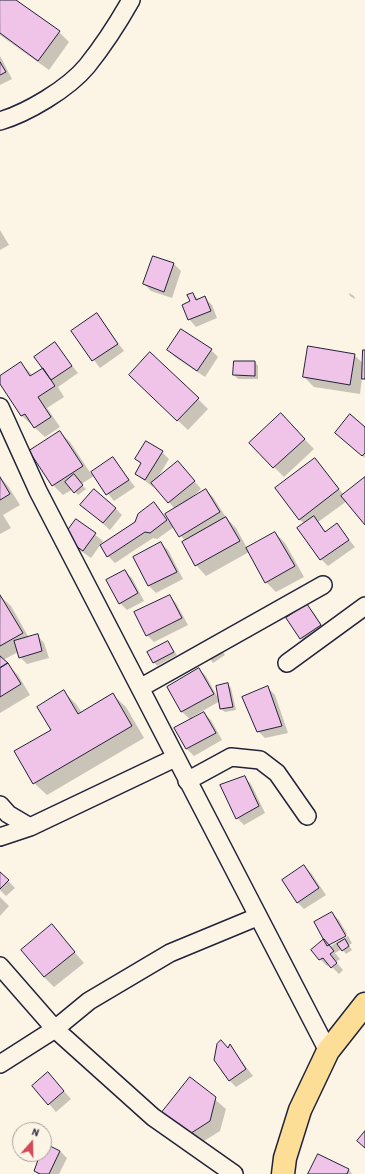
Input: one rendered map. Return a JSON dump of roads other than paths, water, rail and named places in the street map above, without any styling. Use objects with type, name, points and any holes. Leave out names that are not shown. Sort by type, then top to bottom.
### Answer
[{"type":"main road","points":[[283,1174],[285,1158],[300,1110],[328,1051],[365,1004]]},
{"type":"street","points":[[0,122],[18,116],[57,92],[86,67],[131,0]]},
{"type":"street","points":[[0,407],[38,491],[140,688],[186,781],[328,1051]]},
{"type":"street","points":[[140,688],[323,585]]},
{"type":"street","points":[[286,663],[365,606]]},
{"type":"street","points":[[186,781],[231,757],[260,760],[277,774],[307,816]]},
{"type":"street","points":[[0,837],[30,827],[175,758]]},
{"type":"street","points":[[0,805],[8,814],[30,827]]},
{"type":"street","points":[[0,1064],[55,1029],[88,1001],[170,953],[257,917]]},
{"type":"street","points":[[0,966],[55,1029],[153,1117],[234,1174]]}]
